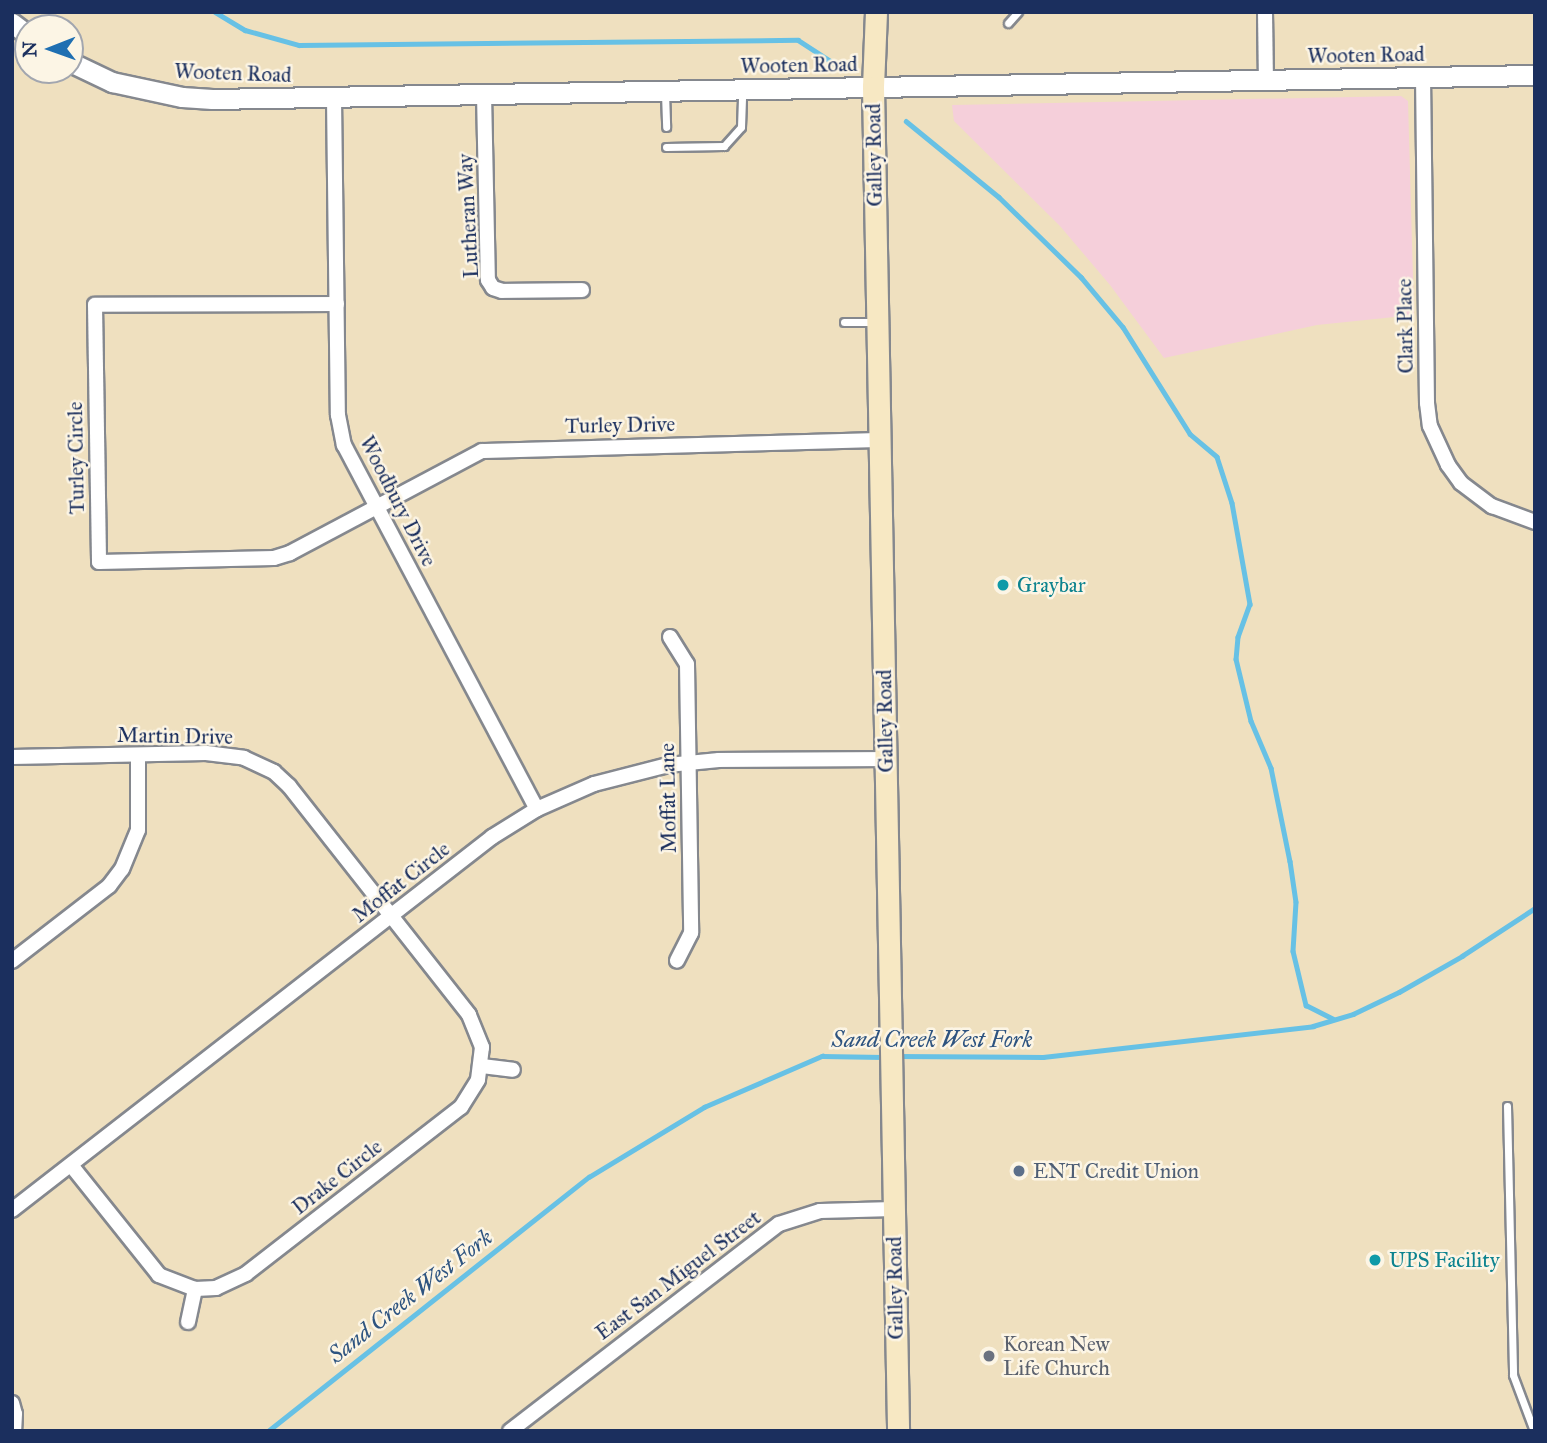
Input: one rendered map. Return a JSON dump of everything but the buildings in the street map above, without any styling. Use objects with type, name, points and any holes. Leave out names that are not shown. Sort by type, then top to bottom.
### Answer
[{"type":"main road","name":"Galley Road","points":[[876,12],[873,87],[898,1431]]},
{"type":"street","points":[[1265,12],[1266,80]]},
{"type":"street","name":"Wooten Road","points":[[84,69],[113,82],[182,97],[334,98],[1535,75]]},
{"type":"street","name":"Clark Place","points":[[1423,76],[1427,403],[1430,426],[1448,465],[1461,483],[1492,506],[1535,522]]},
{"type":"street","name":"Lutheran Way","points":[[484,94],[488,280],[493,288],[502,291],[582,290]]},
{"type":"street","name":"Woodbury Drive","points":[[334,98],[340,430],[344,445],[537,809]]},
{"type":"street","name":"Turley Circle","points":[[337,303],[95,305],[99,562],[274,558],[290,553],[376,507]]},
{"type":"street","name":"Turley Drive","points":[[376,507],[482,451],[880,440]]},
{"type":"street","name":"Moffat Lane","points":[[670,637],[687,664],[691,933],[677,961]]},
{"type":"street","name":"Martin Drive","points":[[12,757],[228,754],[244,758],[274,772],[289,786],[391,917]]},
{"type":"street","points":[[12,961],[109,886],[122,869],[138,830],[138,755]]},
{"type":"street","name":"Moffat Circle","points":[[12,1210],[492,836],[537,809],[622,775],[688,763],[886,759]]},
{"type":"street","points":[[391,917],[469,1015],[482,1047],[482,1066],[513,1070]]},
{"type":"street","name":"Drake Circle","points":[[195,1289],[216,1288],[246,1274],[461,1107],[472,1093],[482,1066]]},
{"type":"street","points":[[71,1165],[159,1275],[195,1289],[188,1322]]},
{"type":"street","name":"East San Miguel Street","points":[[510,1431],[779,1224],[820,1211],[894,1209]]},
{"type":"street","points":[[12,1403],[16,1430]]},
{"type":"lane","points":[[1008,23],[1018,12]]},
{"type":"lane","points":[[666,146],[724,146],[741,127],[743,89]]},
{"type":"lane","points":[[665,90],[666,127]]},
{"type":"lane","points":[[844,322],[878,322]]},
{"type":"lane","points":[[1507,1106],[1513,1375],[1534,1431]]},
{"type":"shaded area","points":[[1401,96],[1408,101],[1414,315],[1317,325],[1164,358],[1110,285],[1060,226],[954,121],[952,105]]},
{"type":"waterway","points":[[215,12],[245,30],[299,45],[798,40],[835,64]]},
{"type":"waterway","points":[[906,121],[999,197],[1081,277],[1123,327],[1190,434],[1217,457],[1232,503],[1250,604],[1238,637],[1236,659],[1251,721],[1271,768],[1290,861],[1296,902],[1293,951],[1306,1005],[1333,1019]]},
{"type":"waterway","name":"Sand Creek West Fork","points":[[896,1056],[1043,1057],[1313,1026],[1353,1014],[1399,992],[1462,956],[1535,908]]},
{"type":"waterway","name":"Sand Creek West Fork","points":[[268,1431],[589,1177],[704,1107],[822,1056],[883,1057]]},
{"type":"place","name":"Graybar","points":[[1003,585]]},
{"type":"place","name":"ENT Credit Union","points":[[1019,1171]]},
{"type":"place","name":"UPS Facility","points":[[1375,1260]]},
{"type":"place","name":"Korean New Life Church","points":[[989,1356]]}]
